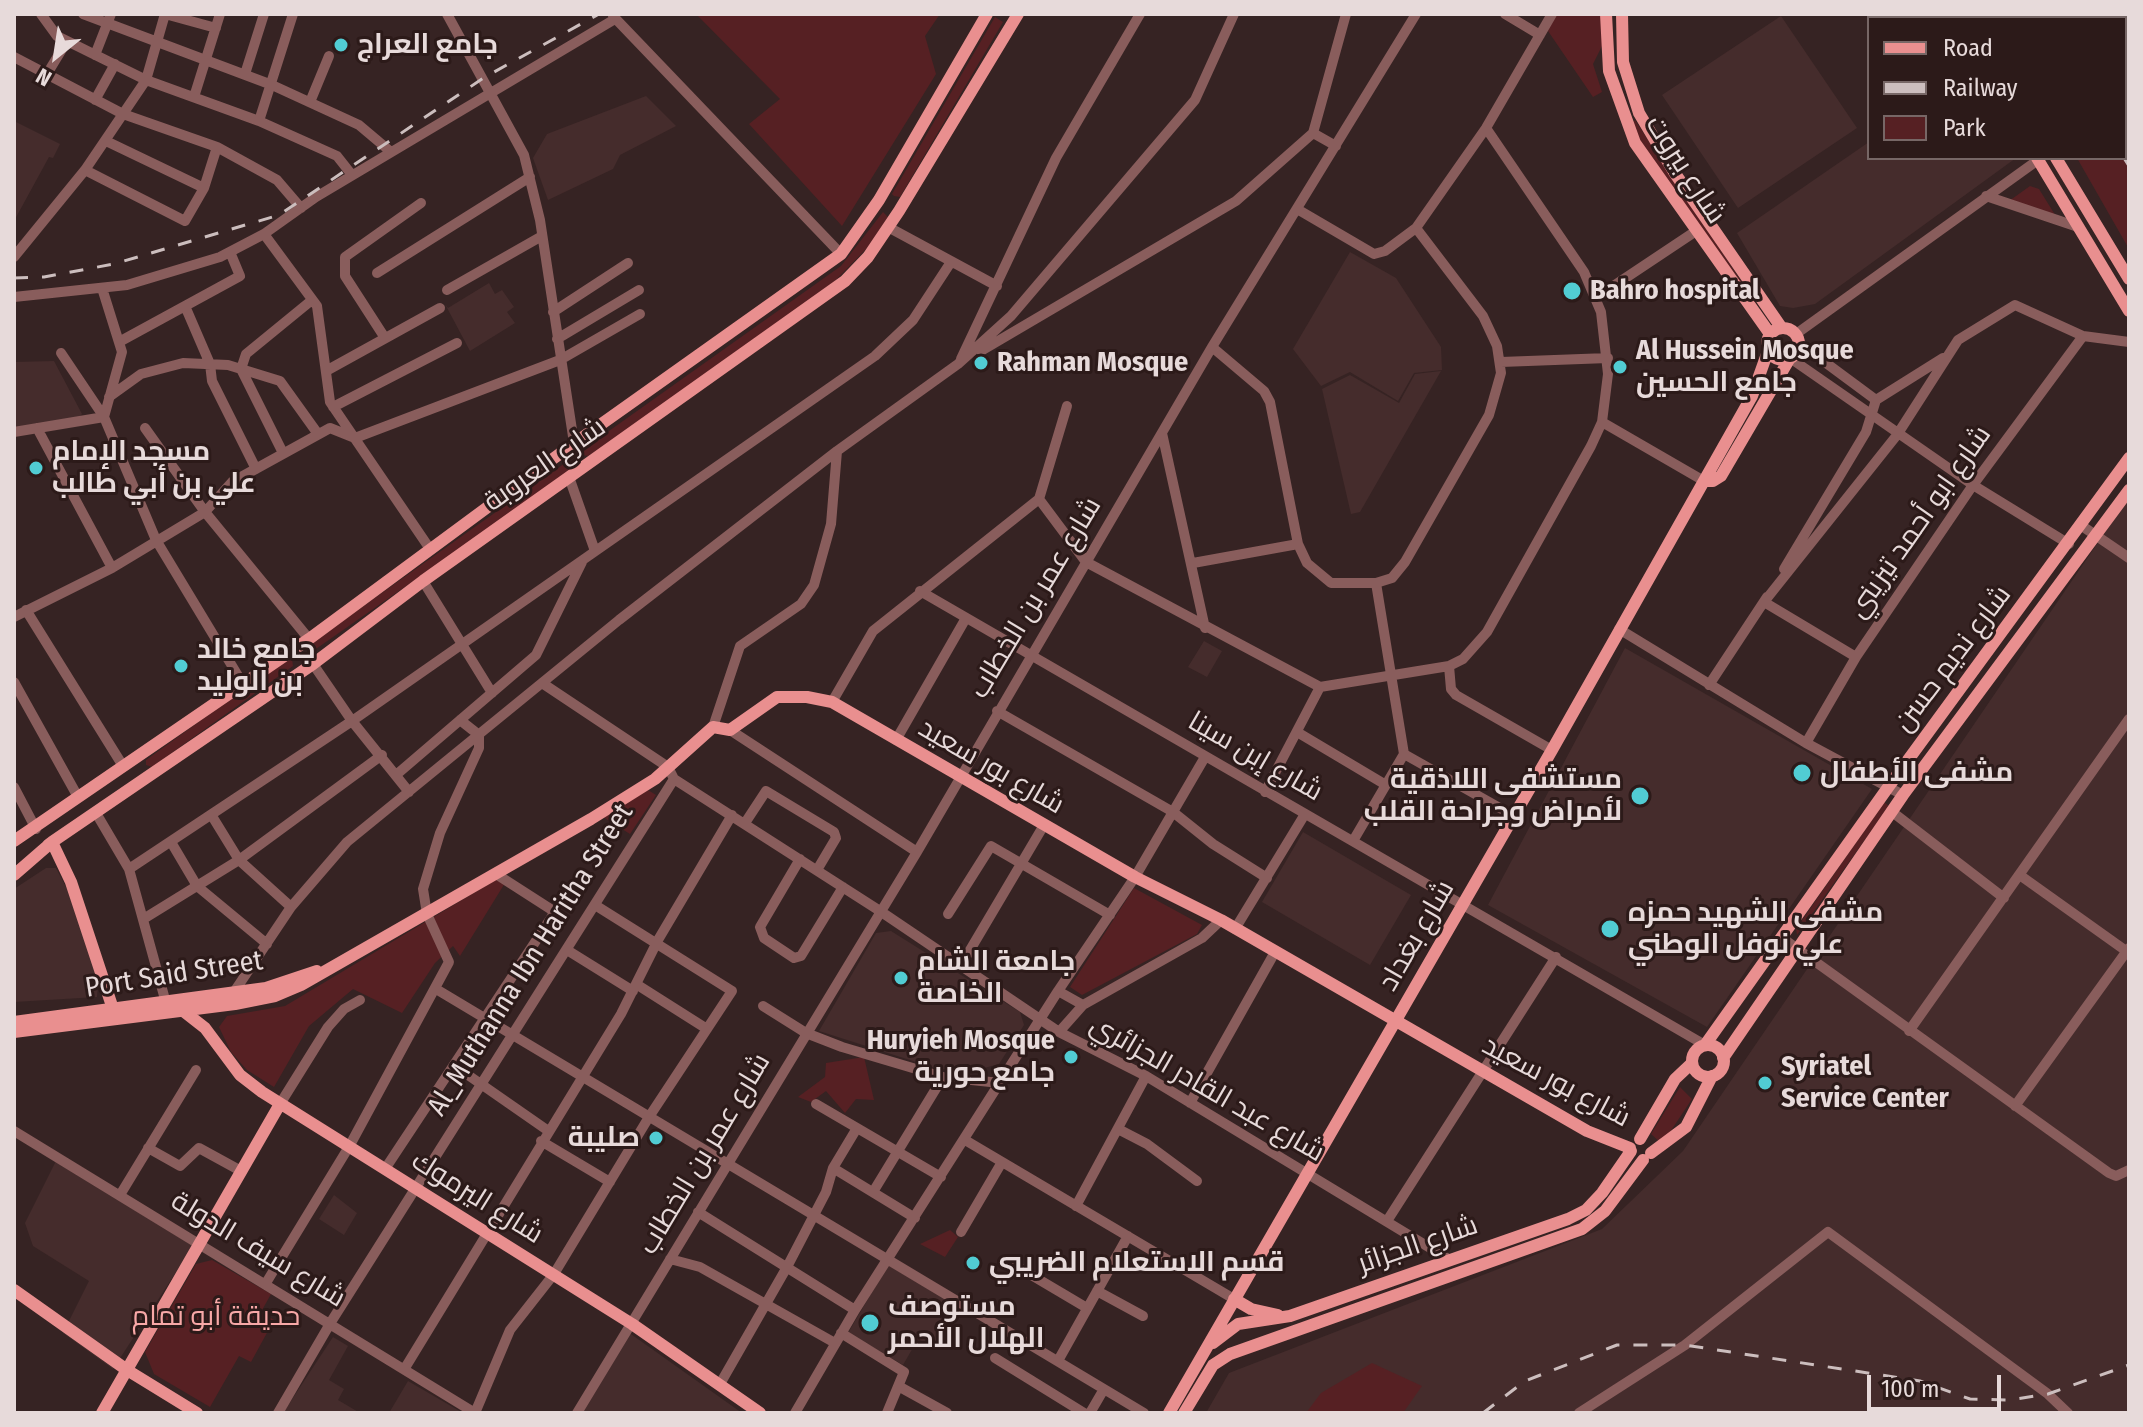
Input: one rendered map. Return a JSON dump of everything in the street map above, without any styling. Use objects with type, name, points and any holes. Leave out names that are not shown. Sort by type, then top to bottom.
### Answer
[{"type":"main road","name":"شارع العروبة","points":[[14,841],[36,829],[309,639],[571,445],[841,254],[879,200],[987,14]]},
{"type":"main road","points":[[1001,14],[1015,18]]},
{"type":"main road","name":"شارع بيروت","points":[[1606,14],[1609,71],[1623,117],[1635,143],[1696,231],[1775,331],[1798,338]]},
{"type":"main road","name":"شارع بيروت","points":[[1622,14],[1623,62],[1639,113],[1775,331]]},
{"type":"main road","name":"شارع العروبة","points":[[14,875],[52,842],[313,664],[423,581],[845,281],[868,257],[899,211],[1015,18]]},
{"type":"main road","points":[[1623,117],[1639,113]]},
{"type":"main road","points":[[2038,160],[2129,311]]},
{"type":"main road","points":[[2057,160],[2129,279]]},
{"type":"main road","points":[[879,200],[899,211]]},
{"type":"main road","points":[[1775,331],[1768,351],[1780,360],[1790,358],[1797,352],[1798,338]]},
{"type":"main road","name":"شارع بغداد","points":[[1169,1413],[1464,904],[1752,396],[1768,351]]},
{"type":"main road","name":"شارع بغداد","points":[[1704,481],[1713,481],[1721,476],[1790,358]]},
{"type":"main road","points":[[571,445],[585,466]]},
{"type":"main road","name":"شارع نديم حسن","points":[[1705,1045],[1889,786],[2129,458]]},
{"type":"main road","name":"شارع نديم حسن","points":[[1723,1058],[1891,811],[2129,490]]},
{"type":"main road","points":[[298,646],[313,664]]},
{"type":"main road","name":"شارع بور سعيد","points":[[730,730],[777,697],[832,702],[1135,877],[1221,920],[1396,1019],[1587,1131],[1634,1146]]},
{"type":"main road","points":[[14,1032],[275,996],[339,966],[671,773],[713,727],[730,730]]},
{"type":"main road","points":[[14,848],[36,829]]},
{"type":"main road","points":[[14,865],[52,842],[71,882],[113,1009]]},
{"type":"main road","name":"Port Said Street","points":[[14,1022],[266,988],[339,966]]},
{"type":"main road","name":"شارع اليرموك","points":[[182,1010],[205,1028],[240,1075],[280,1104],[632,1324],[760,1413]]},
{"type":"main road","points":[[1705,1045],[1719,1050],[1723,1058],[1722,1067],[1712,1076],[1686,1127],[1647,1157],[1636,1159],[1634,1146],[1675,1079],[1692,1063],[1696,1049],[1705,1045]]},
{"type":"main road","points":[[1692,1063],[1699,1074],[1712,1076]]},
{"type":"main road","points":[[102,1413],[280,1104]]},
{"type":"main road","points":[[1634,1146],[1649,1143],[1647,1157]]},
{"type":"main road","name":"شارع الجزائر","points":[[1203,1354],[1238,1324],[1290,1316],[1568,1219],[1586,1210],[1602,1193],[1634,1146]]},
{"type":"main road","name":"شارع الجزائر","points":[[1184,1413],[1213,1365],[1239,1350],[1574,1233],[1605,1211],[1647,1157]]},
{"type":"main road","points":[[1568,1219],[1574,1233]]},
{"type":"main road","points":[[1450,1260],[1463,1271]]},
{"type":"main road","points":[[14,1290],[127,1370],[197,1413]]},
{"type":"main road","points":[[1234,1299],[1261,1312],[1290,1316]]},
{"type":"street","points":[[41,14],[57,36],[146,80],[259,121],[337,156],[352,175]]},
{"type":"street","points":[[83,14],[110,18],[310,102],[359,125],[391,152]]},
{"type":"street","points":[[14,257],[85,170],[146,80],[165,14],[216,28]]},
{"type":"street","points":[[194,97],[220,14]]},
{"type":"street","points":[[245,74],[264,14]]},
{"type":"street","points":[[259,121],[293,14]]},
{"type":"street","points":[[447,14],[524,155],[542,236],[571,445]]},
{"type":"street","points":[[958,364],[1056,158],[1140,14]]},
{"type":"street","points":[[958,364],[1011,316],[1176,125],[1195,100],[1234,14]]},
{"type":"street","points":[[234,992],[291,907],[347,842],[542,683],[837,451],[958,364],[1236,201],[1313,133],[1346,14]]},
{"type":"street","name":"شارع عمر بن الخطاب","points":[[577,1413],[917,852],[1212,347],[1416,14]]},
{"type":"street","points":[[1505,14],[1540,35]]},
{"type":"street","points":[[1297,209],[1374,254],[1383,253],[1416,228],[1486,128],[1552,14]]},
{"type":"street","points":[[14,297],[127,285],[230,252],[264,234],[352,175],[613,16],[841,254]]},
{"type":"street","points":[[95,55],[110,18]]},
{"type":"street","points":[[47,74],[67,41]]},
{"type":"street","points":[[310,102],[329,56]]},
{"type":"street","points":[[14,57],[123,114],[217,147],[277,180],[301,208]]},
{"type":"street","points":[[95,100],[115,64]]},
{"type":"street","points":[[1039,499],[1086,562],[1320,687],[1449,666],[1463,659],[1487,632],[1602,422],[1608,358],[1597,297],[1565,240],[1486,128]]},
{"type":"street","points":[[1313,133],[1336,146]]},
{"type":"street","points":[[106,141],[204,188]]},
{"type":"street","points":[[85,170],[185,221],[204,188],[217,147]]},
{"type":"street","points":[[1876,400],[1798,338],[2036,160]]},
{"type":"street","points":[[377,273],[530,177]]},
{"type":"street","points":[[1986,196],[2078,227]]},
{"type":"street","points":[[385,338],[345,276],[345,257],[421,203]]},
{"type":"street","points":[[888,227],[997,286]]},
{"type":"street","points":[[1212,347],[1264,391],[1270,402],[1298,544],[1317,575],[1331,583],[1376,583],[1392,578],[1405,562],[1489,415],[1497,395],[1501,362],[1483,316],[1416,228]]},
{"type":"street","points":[[1597,297],[1696,231]]},
{"type":"street","points":[[264,234],[317,306],[333,407],[430,549]]},
{"type":"street","points":[[447,290],[542,236]]},
{"type":"street","points":[[119,342],[240,276],[230,252]]},
{"type":"street","points":[[129,869],[352,721],[875,356],[913,320],[951,262]]},
{"type":"street","points":[[553,312],[628,263]]},
{"type":"street","points":[[102,288],[122,352],[104,417]]},
{"type":"street","points":[[557,339],[639,290]]},
{"type":"street","points":[[283,453],[241,369],[246,354],[312,300]]},
{"type":"street","points":[[1764,602],[1897,435],[1958,340],[2015,305],[2083,336],[2129,342]]},
{"type":"street","points":[[185,306],[210,364],[212,381],[256,469]]},
{"type":"street","points":[[326,371],[440,308]]},
{"type":"street","points":[[14,617],[112,568],[205,512],[232,482],[330,428],[355,438],[560,360],[640,314]]},
{"type":"street","name":"شارع ابو أحمد تيزيني","points":[[1806,743],[1856,657],[1973,485],[2083,336]]},
{"type":"street","points":[[333,407],[457,343]]},
{"type":"street","points":[[61,353],[104,417],[156,540],[243,684]]},
{"type":"street","points":[[1709,685],[1764,602],[1866,432],[1876,400],[1945,357]]},
{"type":"street","points":[[1501,362],[1608,358]]},
{"type":"street","points":[[1790,358],[1897,435],[2069,544]]},
{"type":"street","points":[[109,397],[141,374],[183,363],[241,369],[280,381],[318,434]]},
{"type":"street","points":[[832,702],[873,631],[1039,499],[1067,406]]},
{"type":"street","points":[[14,432],[104,417]]},
{"type":"street","points":[[1602,422],[1704,481]]},
{"type":"street","points":[[37,428],[112,568]]},
{"type":"street","points":[[145,428],[205,512],[309,639]]},
{"type":"street","points":[[1162,433],[1205,628]]},
{"type":"street","points":[[713,727],[740,646],[801,604],[814,585],[831,524],[837,451]]},
{"type":"street","points":[[569,477],[595,551]]},
{"type":"street","points":[[2082,526],[2129,558]]},
{"type":"street","points":[[1193,563],[1298,544]]},
{"type":"street","points":[[396,775],[536,655],[583,560]]},
{"type":"street","points":[[423,581],[492,693]]},
{"type":"street","points":[[1353,841],[1404,754],[1376,583]]},
{"type":"street","name":"شارع إبن سينا","points":[[920,591],[1705,1045]]},
{"type":"street","points":[[1764,602],[1856,657]]},
{"type":"street","points":[[26,610],[123,766]]},
{"type":"street","points":[[896,740],[966,618]]},
{"type":"street","points":[[1619,629],[1806,743],[1903,795]]},
{"type":"street","points":[[313,664],[352,721],[409,792]]},
{"type":"street","points":[[1449,666],[1451,689],[1456,695],[1552,750]]},
{"type":"street","points":[[14,682],[78,797]]},
{"type":"street","name":"شارع عبد القادر الجزائري","points":[[542,683],[732,815],[1059,1032],[1146,1076],[1450,1260]]},
{"type":"street","points":[[1265,792],[1320,687]]},
{"type":"street","points":[[997,711],[1173,812],[1213,844],[1267,878]]},
{"type":"street","points":[[1909,1031],[2129,719]]},
{"type":"street","points":[[460,720],[479,735]]},
{"type":"street","points":[[730,730],[917,852]]},
{"type":"street","points":[[1297,732],[1386,785]]},
{"type":"street","points":[[266,1283],[350,1145],[449,962],[427,914],[423,889],[426,872],[448,814],[477,753],[479,735]]},
{"type":"street","points":[[1404,754],[1514,816]]},
{"type":"street","points":[[145,918],[239,860],[382,755]]},
{"type":"street","points":[[795,1413],[855,1310],[1058,991],[1135,877],[1205,757]]},
{"type":"street","name":"Al_Muthanna Ibn Haritha Street","points":[[278,1413],[331,1322],[595,905],[671,773]]},
{"type":"street","points":[[14,787],[36,829]]},
{"type":"street","points":[[745,823],[766,791],[834,832],[836,838],[817,870]]},
{"type":"street","points":[[1891,811],[2004,898]]},
{"type":"street","points":[[96,813],[129,869],[166,1003]]},
{"type":"street","points":[[1235,929],[1305,814]]},
{"type":"street","points":[[405,1368],[490,1234],[547,1130],[635,987],[657,943],[732,815]]},
{"type":"street","points":[[212,816],[239,860],[291,907]]},
{"type":"street","points":[[960,967],[1044,825]]},
{"type":"street","points":[[171,842],[197,886],[267,944]]},
{"type":"street","points":[[948,914],[990,846],[1110,915]]},
{"type":"street","points":[[800,859],[760,927],[764,938],[794,958],[801,956],[843,887]]},
{"type":"street","points":[[385,1169],[553,915],[550,908],[496,874]]},
{"type":"street","points":[[2015,1106],[2128,951],[2021,876]]},
{"type":"street","points":[[475,1413],[510,1330],[554,1274],[649,1117],[732,989],[595,905]]},
{"type":"street","points":[[1059,1032],[1083,1005],[1202,938],[1221,920]]},
{"type":"street","points":[[1781,937],[2109,1173],[2116,1176],[2129,1170]]},
{"type":"street","points":[[567,950],[707,1029]]},
{"type":"street","points":[[1190,1103],[1275,952]]},
{"type":"street","points":[[1387,1221],[1556,957]]},
{"type":"street","points":[[436,989],[887,1261],[1059,1359],[1144,1413]]},
{"type":"street","points":[[1058,991],[1083,1005]]},
{"type":"street","points":[[280,1104],[328,1027],[344,1009],[360,1000]]},
{"type":"street","points":[[763,1006],[806,1033],[943,1077],[1000,1083]]},
{"type":"street","points":[[455,1066],[547,1130]]},
{"type":"street","points":[[120,1195],[196,1070]]},
{"type":"street","points":[[1076,1206],[1146,1076]]},
{"type":"street","points":[[873,1192],[943,1077]]},
{"type":"street","points":[[816,1104],[941,1177]]},
{"type":"street","points":[[720,1384],[787,1267],[826,1192],[833,1168],[857,1128]]},
{"type":"street","points":[[1118,1129],[1147,1144],[1197,1181]]},
{"type":"street","name":"شارع سيف الدولة","points":[[14,1131],[331,1322],[475,1413]]},
{"type":"street","points":[[965,1140],[1234,1299]]},
{"type":"street","points":[[541,1141],[610,1182]]},
{"type":"street","points":[[148,1148],[180,1166],[199,1148],[241,1171]]},
{"type":"street","points":[[961,1232],[1002,1162]]},
{"type":"street","points":[[833,1168],[915,1218]]},
{"type":"street","points":[[698,1212],[855,1310]]},
{"type":"street","points":[[1579,1413],[1685,1345],[1828,1232],[2048,1394],[2068,1413]]},
{"type":"street","points":[[1059,1359],[1128,1236]]},
{"type":"street","points":[[670,1259],[700,1267],[766,1304],[901,1369],[904,1377],[887,1413]]},
{"type":"street","points":[[1011,1263],[1087,1308]]},
{"type":"street","points":[[1097,1291],[1143,1316]]},
{"type":"street","points":[[995,1358],[1087,1413],[1104,1389]]},
{"type":"street","points":[[900,1387],[947,1413]]},
{"type":"shaded area","points":[[1781,16],[1857,128],[1738,208],[1662,95]]},
{"type":"shaded area","points":[[646,96],[676,126],[620,155],[613,169],[548,200],[533,158],[547,134]]},
{"type":"shaded area","points":[[14,121],[60,144],[53,158],[49,157],[14,221]]},
{"type":"shaded area","points":[[1867,143],[1867,160],[2013,160],[1815,304],[1793,308],[1780,306],[1737,233]]},
{"type":"shaded area","points":[[1350,252],[1396,278],[1441,347],[1442,370],[1414,373],[1398,401],[1350,372],[1321,386],[1293,349]]},
{"type":"shaded area","points":[[489,283],[495,294],[502,290],[514,307],[507,312],[515,323],[470,351],[445,304],[448,308]]},
{"type":"shaded area","points":[[54,361],[82,414],[77,419],[14,428],[14,362]]},
{"type":"shaded area","points":[[1441,371],[1360,512],[1351,514],[1322,389],[1350,375],[1399,403],[1415,374]]},
{"type":"shaded area","points":[[2129,497],[2129,1413],[1206,1413],[1229,1373],[1602,1229],[1683,1151]]},
{"type":"shaded area","points":[[1204,641],[1222,651],[1207,677],[1188,667]]},
{"type":"shaded area","points":[[1625,648],[1872,789],[1707,1027],[1488,905]]},
{"type":"shaded area","points":[[1303,832],[1411,895],[1370,965],[1262,902]]},
{"type":"shaded area","points":[[46,868],[56,868],[85,923],[98,985],[97,997],[14,1002],[14,889]]},
{"type":"shaded area","points":[[891,931],[1020,1012],[1024,1025],[999,1064],[973,1071],[938,1069],[819,1031],[876,933]]},
{"type":"shaded area","points":[[56,1161],[193,1246],[113,1369],[63,1333],[89,1281],[33,1246],[25,1223]]},
{"type":"shaded area","points":[[334,1195],[357,1213],[344,1235],[319,1219]]},
{"type":"shaded area","points":[[888,1265],[961,1308],[936,1349],[918,1339],[903,1365],[848,1333]]},
{"type":"shaded area","points":[[628,1332],[742,1413],[578,1413]]},
{"type":"shaded area","points":[[333,1337],[348,1346],[329,1380],[344,1389],[338,1400],[360,1413],[283,1413]]},
{"type":"shaded area","points":[[408,1381],[463,1413],[389,1413]]},
{"type":"green space","points":[[696,14],[940,14],[925,36],[936,74],[842,226],[749,124],[780,99]]},
{"type":"green space","points":[[1552,14],[1605,14],[1605,40],[1593,64],[1602,92],[1593,97],[1548,31]]},
{"type":"green space","points":[[995,17],[1003,22],[900,197],[894,196],[892,194]]},
{"type":"green space","points":[[2127,119],[2129,122],[2129,249],[2078,160],[2127,160]]},
{"type":"green space","points":[[1635,120],[1757,305],[1756,308],[1645,150],[1631,125]]},
{"type":"green space","points":[[2030,186],[2039,189],[2057,218],[2009,201]]},
{"type":"green space","points":[[883,212],[888,217],[868,247],[834,282],[605,445],[588,456],[583,455],[585,448],[841,266]]},
{"type":"green space","points":[[565,463],[571,468],[568,473],[313,651],[307,646]]},
{"type":"green space","points":[[287,658],[292,659],[293,666],[152,767],[146,765],[146,760]]},
{"type":"green space","points":[[648,790],[656,795],[630,834],[603,817]]},
{"type":"green space","points":[[1884,802],[1889,806],[1797,935],[1796,929]]},
{"type":"green space","points":[[497,879],[505,883],[460,956],[453,946],[435,963],[402,1013],[353,989],[309,1026],[274,1087],[247,1070],[231,1052],[219,1027],[227,1016],[285,1006]]},
{"type":"green space","points":[[1134,888],[1202,925],[1197,934],[1082,995],[1070,987]]},
{"type":"green space","points":[[864,1057],[874,1100],[856,1099],[845,1113],[826,1091],[811,1102],[798,1097],[825,1077],[826,1063]]},
{"type":"green space","points":[[1680,1087],[1692,1099],[1662,1144],[1651,1134]]},
{"type":"green space","points":[[950,1230],[958,1237],[945,1257],[920,1244]]},
{"type":"green space","name":"حديقة أبو تمام","points":[[212,1260],[271,1294],[261,1312],[274,1320],[251,1362],[239,1356],[210,1407],[154,1374],[145,1352],[196,1264]]},
{"type":"green space","points":[[1372,1363],[1422,1386],[1403,1413],[1306,1413],[1321,1393]]},
{"type":"railway","points":[[14,278],[44,277],[114,264],[279,215],[485,77],[599,14]]},
{"type":"railway","points":[[2125,160],[2129,166]]},
{"type":"railway","points":[[1483,1413],[1525,1381],[1617,1345],[1685,1345],[1920,1381],[1970,1399],[2009,1400],[2048,1394],[2129,1365]]},
{"type":"place","name":"جامع العراج","points":[[341,45]]},
{"type":"place","name":"Bahro hospital","points":[[1572,291]]},
{"type":"place","name":"Rahman Mosque","points":[[981,363]]},
{"type":"place","name":"Al Hussein Mosque جامع الحسين","points":[[1620,367]]},
{"type":"place","name":"مسجد الإمام علي بن أبي طالب","points":[[36,468]]},
{"type":"place","name":"جامع خالد بن الوليد","points":[[181,666]]},
{"type":"place","name":"مشفى الأطفال","points":[[1802,773]]},
{"type":"place","name":"مستشفى اللاذقية لأمراض وجراحة القلب","points":[[1640,796]]},
{"type":"place","name":"مشفى الشهيد حمزه علي نوفل الوطني","points":[[1610,929]]},
{"type":"place","name":"جامعة الشام الخاصة","points":[[901,978]]},
{"type":"place","name":"Huryieh Mosque جامع حورية","points":[[1071,1057]]},
{"type":"place","name":"Syriatel Service Center","points":[[1765,1083]]},
{"type":"place","name":"صليبة","points":[[656,1138]]},
{"type":"place","name":"قسم الاستعلام الضريبي","points":[[973,1263]]},
{"type":"place","name":"مستوصف الهلال الأحمر","points":[[870,1323]]}]
